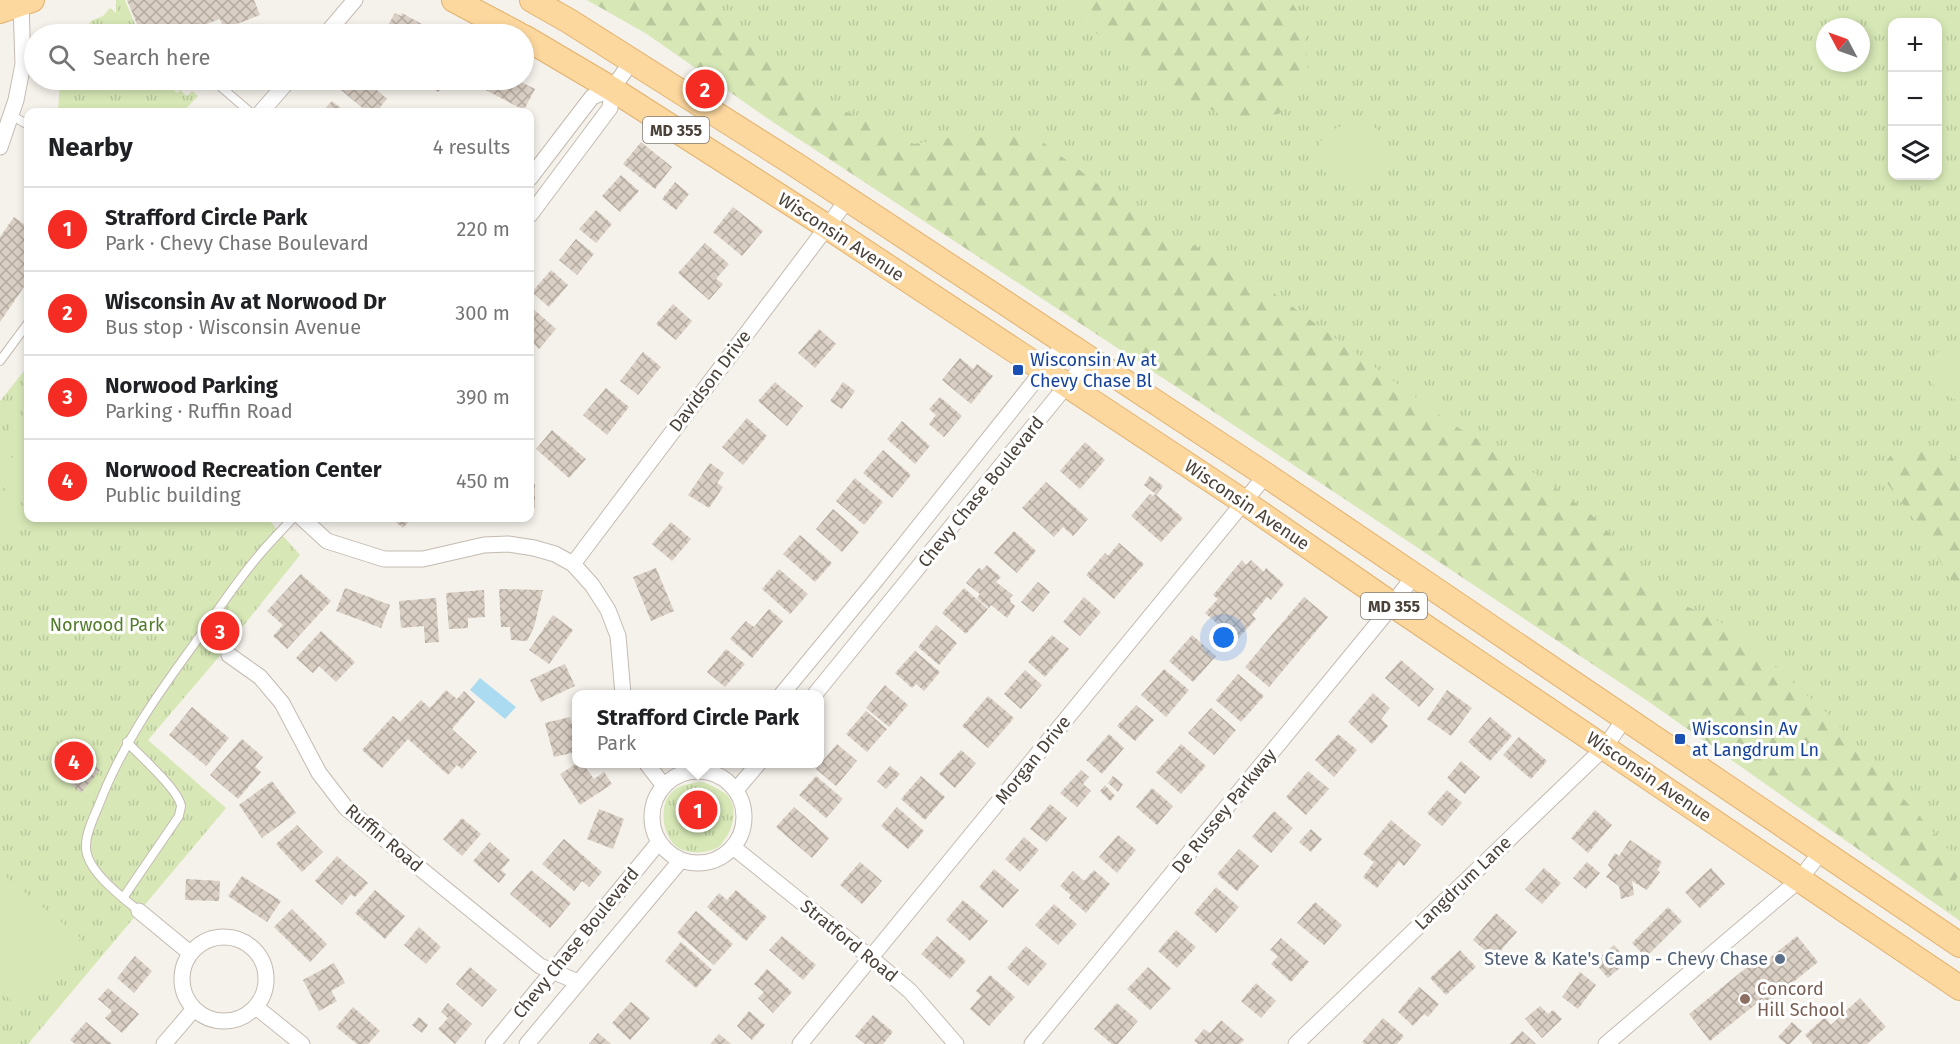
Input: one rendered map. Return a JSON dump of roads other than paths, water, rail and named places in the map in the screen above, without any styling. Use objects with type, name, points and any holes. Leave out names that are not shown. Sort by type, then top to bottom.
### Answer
[{"type":"main road","points":[[454,0],[499,24]]},
{"type":"main road","name":"Wisconsin Avenue","points":[[532,0],[569,21],[848,199],[1266,475],[1960,945]]},
{"type":"main road","name":"Wisconsin Avenue","points":[[534,44],[612,88],[826,226],[1244,502],[1960,988]]},
{"type":"street","points":[[335,24],[355,0]]},
{"type":"street","points":[[0,147],[11,115],[22,64],[18,5]]},
{"type":"street","points":[[534,173],[592,97],[612,88],[632,61]]},
{"type":"street","points":[[534,210],[610,108],[612,88]]},
{"type":"street","points":[[264,108],[280,90]]},
{"type":"street","name":"Davidson Drive","points":[[573,564],[848,199]]},
{"type":"street","name":"Chevy Chase Boulevard","points":[[785,690],[1065,343]]},
{"type":"street","name":"Chevy Chase Boulevard","points":[[818,690],[1088,358]]},
{"type":"street","name":"Morgan Drive","points":[[800,1044],[1266,475]]},
{"type":"street","points":[[306,522],[327,541],[384,559],[423,559],[484,545],[508,544],[555,554],[573,564],[592,585],[608,610],[618,636],[623,690]]},
{"type":"street","name":"De Russey Parkway","points":[[1032,1044],[1393,605],[1414,576]]},
{"type":"street","points":[[876,580],[896,597]]},
{"type":"street","name":"Ruffin Road","points":[[230,655],[260,677],[282,703],[319,773],[346,808],[540,966],[578,982]]},
{"type":"street","name":"Langdrum Lane","points":[[1296,1044],[1605,747],[1625,718]]},
{"type":"street","points":[[650,768],[664,786]]},
{"type":"street","points":[[736,790],[755,768]]},
{"type":"street","points":[[720,769],[736,790],[741,801],[744,813],[740,837],[733,847],[721,857],[706,862],[690,863],[681,860],[665,850],[659,842],[652,826],[651,813],[654,800],[670,780],[680,774],[720,769]]},
{"type":"street","name":"Chevy Chase Boulevard","points":[[493,1044],[659,842]]},
{"type":"street","name":"Stratford Road","points":[[733,847],[910,991],[956,1044]]},
{"type":"street","points":[[1606,1044],[1799,880],[1821,852]]},
{"type":"street","name":"Chevy Chase Boulevard","points":[[527,1044],[681,860]]},
{"type":"street","points":[[139,911],[190,953]]},
{"type":"street","points":[[172,938],[187,943],[222,936],[232,937],[241,939],[255,949],[264,963],[267,973],[266,985],[256,1006],[247,1014],[233,1020],[210,1019],[194,1009],[185,996],[182,983],[183,969],[190,953],[205,941]]},
{"type":"street","points":[[256,1006],[302,1044]]},
{"type":"street","points":[[164,1044],[194,1009]]},
{"type":"lane","points":[[224,90],[245,108]]},
{"type":"lane","points":[[11,115],[24,123]]},
{"type":"lane","points":[[0,362],[24,329]]},
{"type":"lane","points":[[139,911],[97,872],[90,862],[86,847],[89,828],[127,742],[169,678],[228,596],[259,555],[289,522]]},
{"type":"lane","points":[[123,898],[178,816],[181,807],[169,786],[127,742]]},
{"type":"water","points":[[480,678],[516,707],[505,719],[470,690]]},
{"type":"place","name":"Wisconsin Av at Norwood Dr","points":[[705,89]]},
{"type":"place","name":"Wisconsin Av at Chevy Chase Bl","points":[[1018,370]]},
{"type":"place","name":"Norwood Parking","points":[[220,631]]},
{"type":"place","name":"Wisconsin Av at Langdrum Ln","points":[[1680,739]]},
{"type":"place","name":"Norwood Recreation Center","points":[[74,761]]},
{"type":"place","name":"Strafford Circle Park","points":[[698,810]]},
{"type":"place","name":"Steve & Kate's Camp - Chevy Chase","points":[[1780,959]]},
{"type":"place","name":"Concord Hill School","points":[[1745,999]]},
{"type":"park label","name":"Norwood Park","points":[[107,625]]}]
